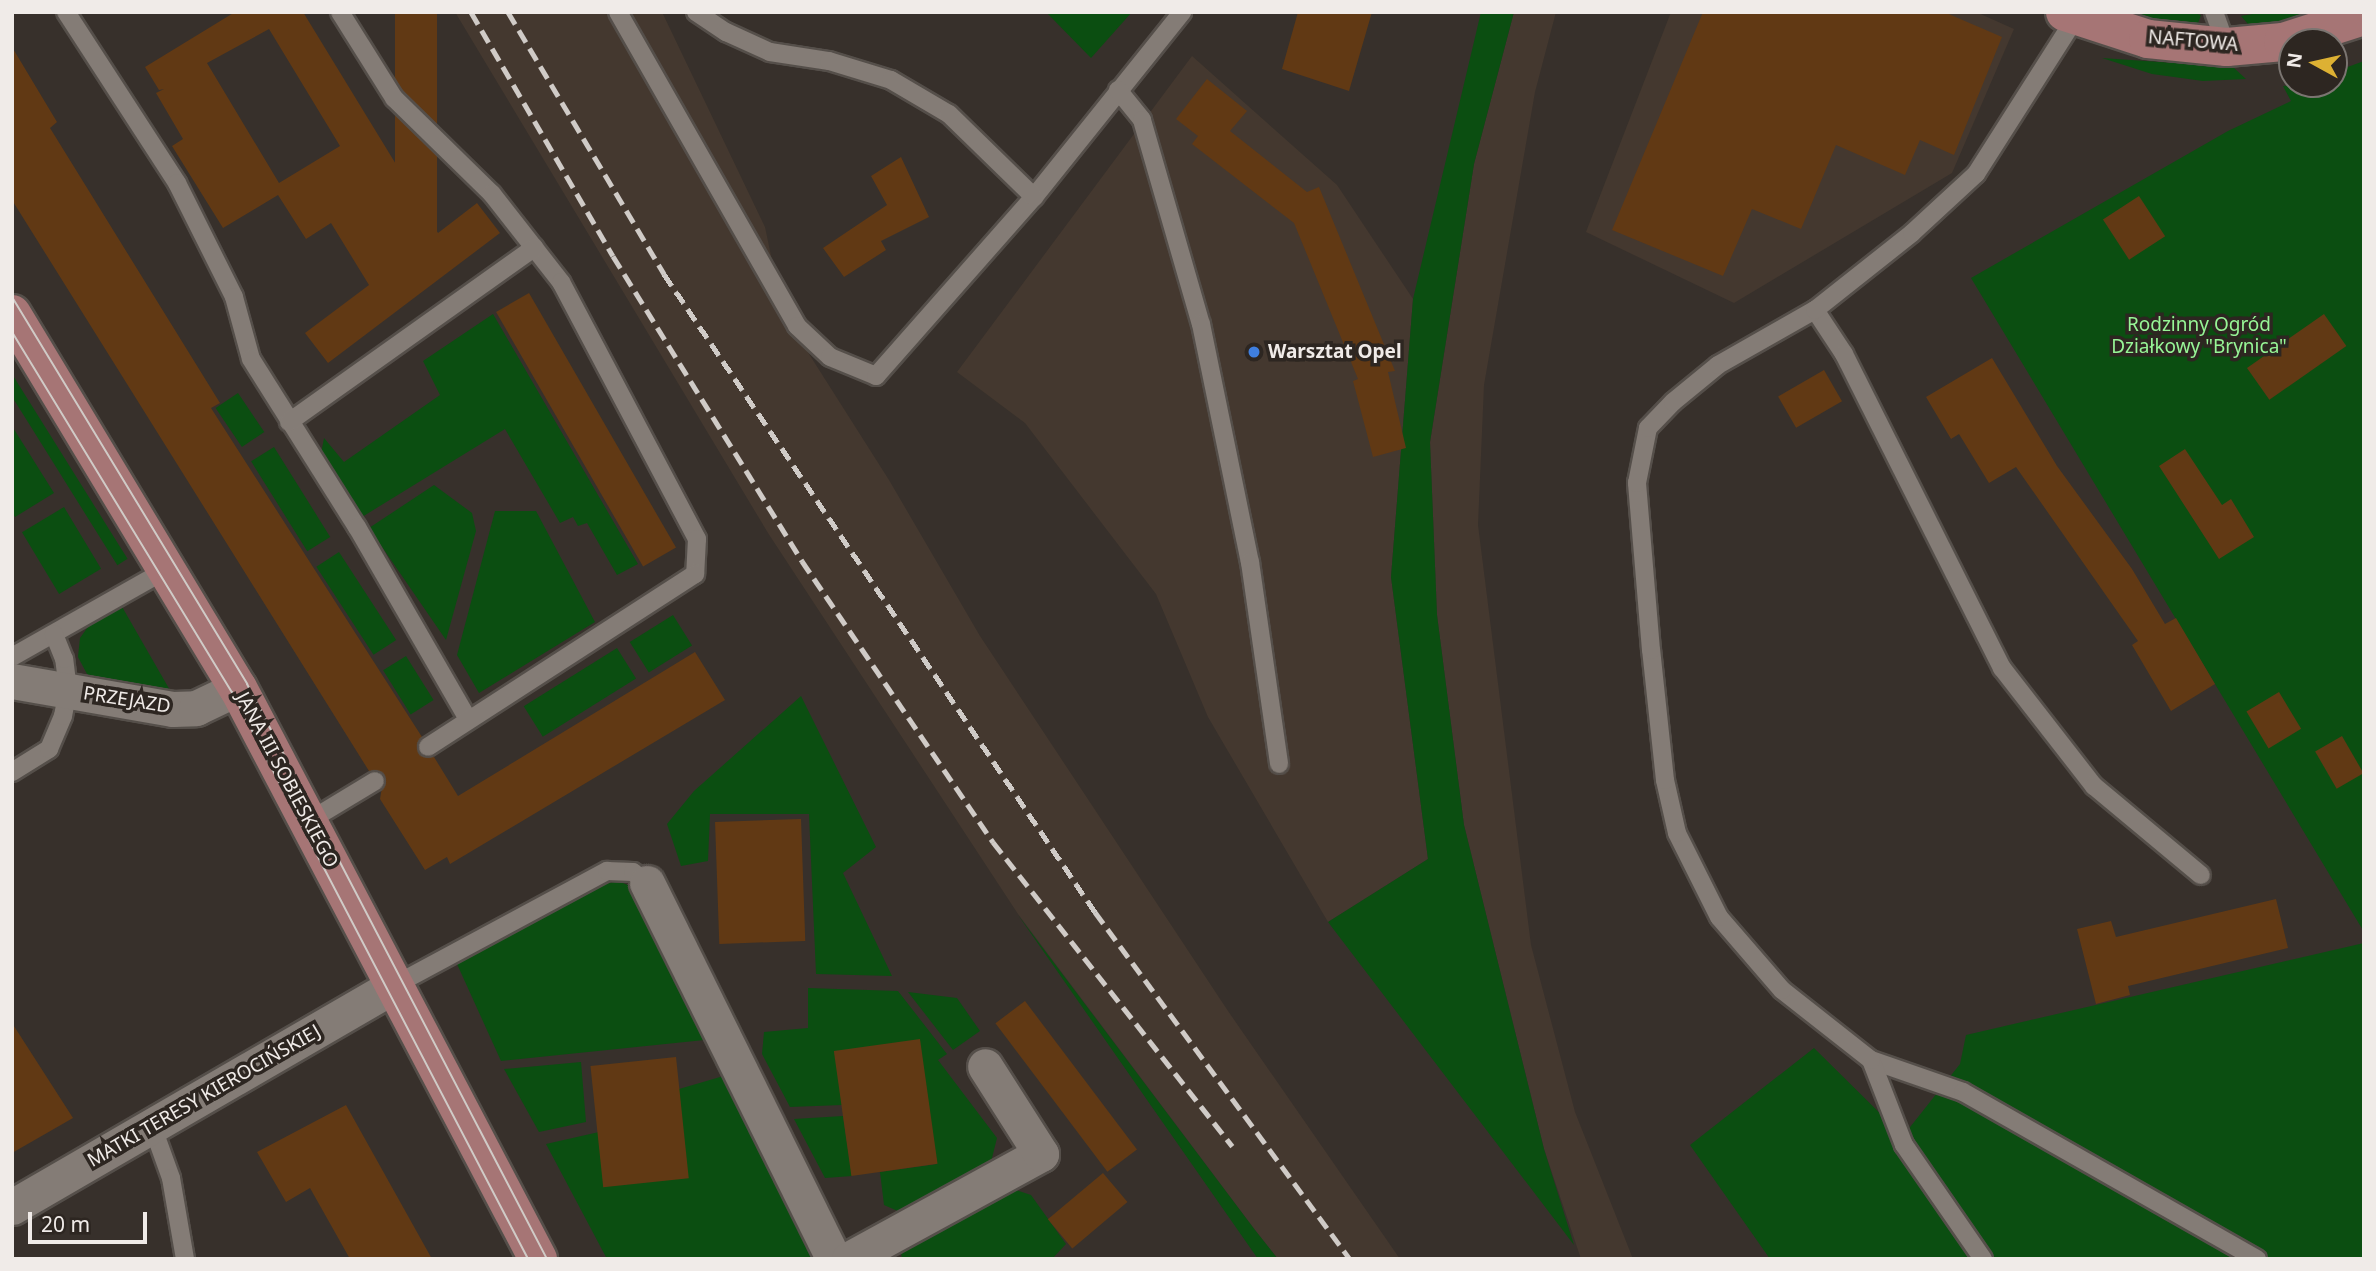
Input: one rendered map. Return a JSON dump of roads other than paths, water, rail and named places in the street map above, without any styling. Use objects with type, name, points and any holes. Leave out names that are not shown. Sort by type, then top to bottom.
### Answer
[{"type":"street","name":"NAFTOWA","points":[[2070,15],[2148,39],[2228,47],[2283,43],[2364,16]]},
{"type":"street","name":"JANA III SOBIESKIEGO","points":[[12,314],[169,568],[238,688],[538,1259]]},
{"type":"street","name":"PRZEJAZD","points":[[12,681],[173,709],[196,708],[238,688]]},
{"type":"street","points":[[647,883],[834,1259]]},
{"type":"street","name":"MATKI TERESY KIEROCIŃSKIEJ","points":[[12,1207],[153,1128],[395,985]]},
{"type":"street","points":[[849,1259],[1041,1154],[985,1066]]},
{"type":"lane","points":[[66,12],[177,183],[234,297],[251,359],[357,527],[468,719]]},
{"type":"lane","points":[[340,12],[394,98],[492,194],[561,282],[697,539],[695,574],[428,747]]},
{"type":"lane","points":[[618,12],[797,326],[830,357],[876,376],[1034,197],[1182,12]]},
{"type":"lane","points":[[696,12],[726,32],[770,52],[830,61],[891,80],[949,114],[1034,197]]},
{"type":"lane","points":[[2214,12],[2228,47]]},
{"type":"lane","points":[[2070,15],[1976,174],[1912,233],[1815,310],[1718,365],[1673,402],[1648,428],[1637,483],[1652,663],[1677,834],[1719,917],[1737,938],[1782,990],[1871,1060],[1963,1092],[2257,1259]]},
{"type":"lane","points":[[1118,90],[1142,120],[1200,324],[1250,562],[1279,764]]},
{"type":"lane","points":[[289,422],[534,248]]},
{"type":"lane","points":[[1815,310],[1844,354],[2002,668],[2094,786],[2201,875]]},
{"type":"lane","points":[[12,657],[169,568]]},
{"type":"lane","points":[[12,772],[49,748],[68,690],[64,659],[54,634]]},
{"type":"lane","points":[[309,821],[375,781]]},
{"type":"lane","points":[[395,985],[607,872],[634,872],[647,883]]},
{"type":"lane","points":[[1871,1060],[1904,1144],[1983,1259]]},
{"type":"lane","points":[[153,1128],[171,1178],[185,1259]]},
{"type":"tram line","points":[[12,297],[247,684],[547,1259]]},
{"type":"tram line","points":[[12,332],[232,692],[528,1259]]},
{"type":"railway","points":[[471,12],[613,256],[802,561],[993,842],[1232,1146]]},
{"type":"railway","points":[[508,12],[664,274],[1095,912],[1350,1259]]},
{"type":"place","name":"Warsztat Opel","points":[[1254,352]]},
{"type":"park label","name":"Rodzinny Ogród Działkowy \"Brynica\"","points":[[2199,336]]}]
